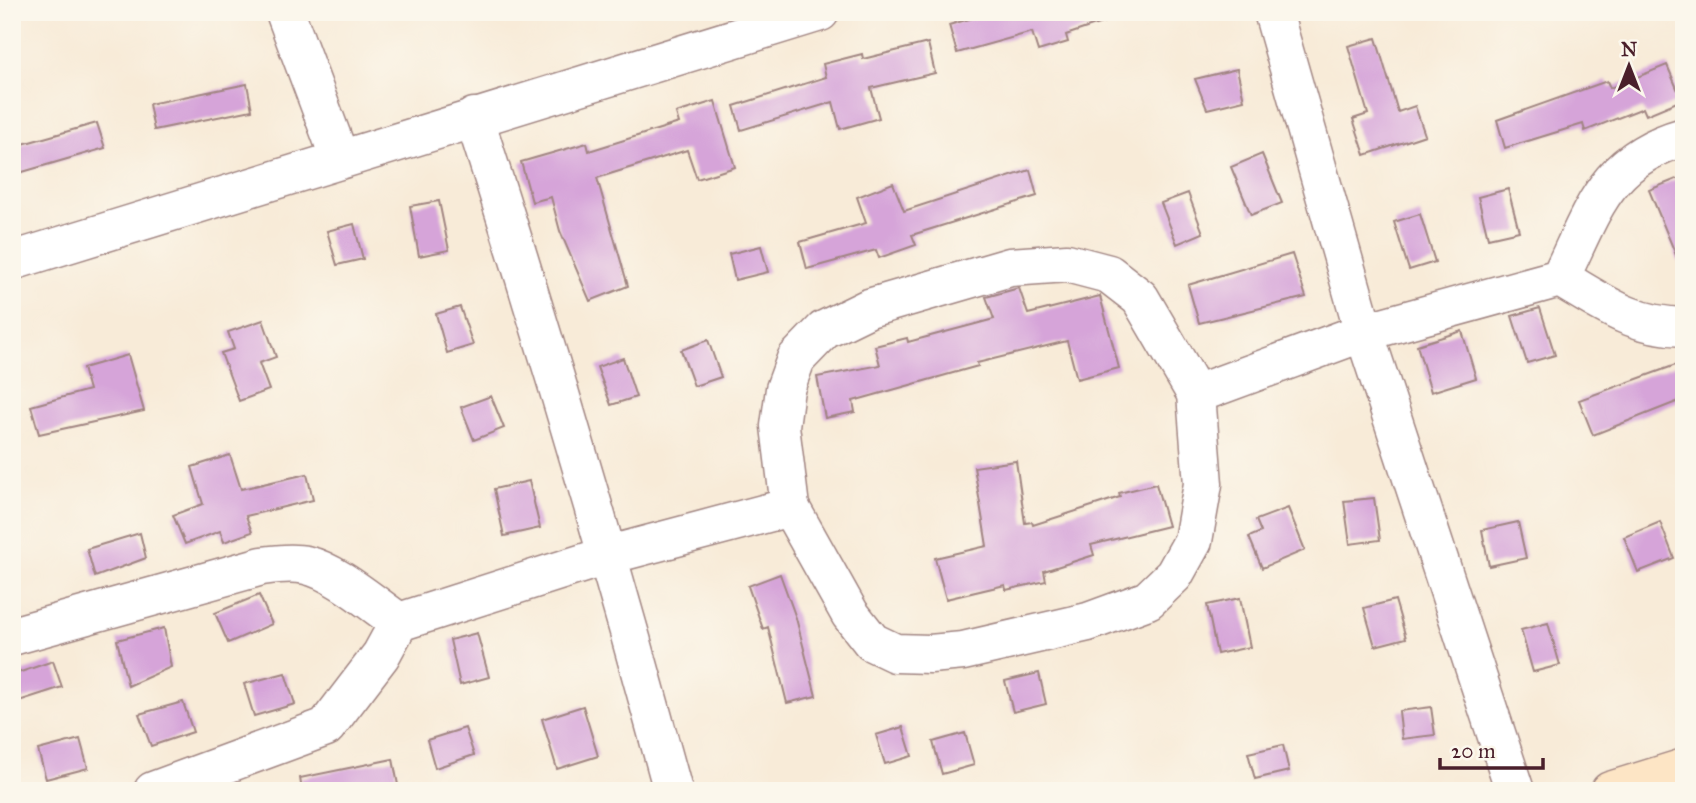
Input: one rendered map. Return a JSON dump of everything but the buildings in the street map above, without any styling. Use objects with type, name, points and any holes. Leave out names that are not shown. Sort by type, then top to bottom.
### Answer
[{"type":"street","points":[[285,12],[340,159]]},
{"type":"street","points":[[12,261],[820,12]]},
{"type":"street","points":[[1273,12],[1364,332],[1514,791]]},
{"type":"street","points":[[474,117],[540,323],[609,555],[673,791]]},
{"type":"street","points":[[1560,278],[1605,187],[1628,162],[1660,143],[1684,137]]},
{"type":"street","points":[[1067,264],[1108,274],[1140,298],[1196,394],[1203,484],[1193,541],[1174,575],[1148,600],[1088,622],[963,651],[895,653],[872,642],[850,614],[789,507],[780,426],[785,389],[796,359],[824,330],[869,308],[1010,267],[1067,264]]},
{"type":"street","points":[[1196,394],[1364,332],[1560,278],[1619,312],[1654,326],[1684,327]]},
{"type":"street","points":[[153,791],[326,727],[381,656],[399,622],[609,555],[789,507]]},
{"type":"street","points":[[12,636],[262,566],[285,564],[307,565],[333,577],[399,622]]},
{"type":"street","points":[[1610,791],[1684,768]]}]
